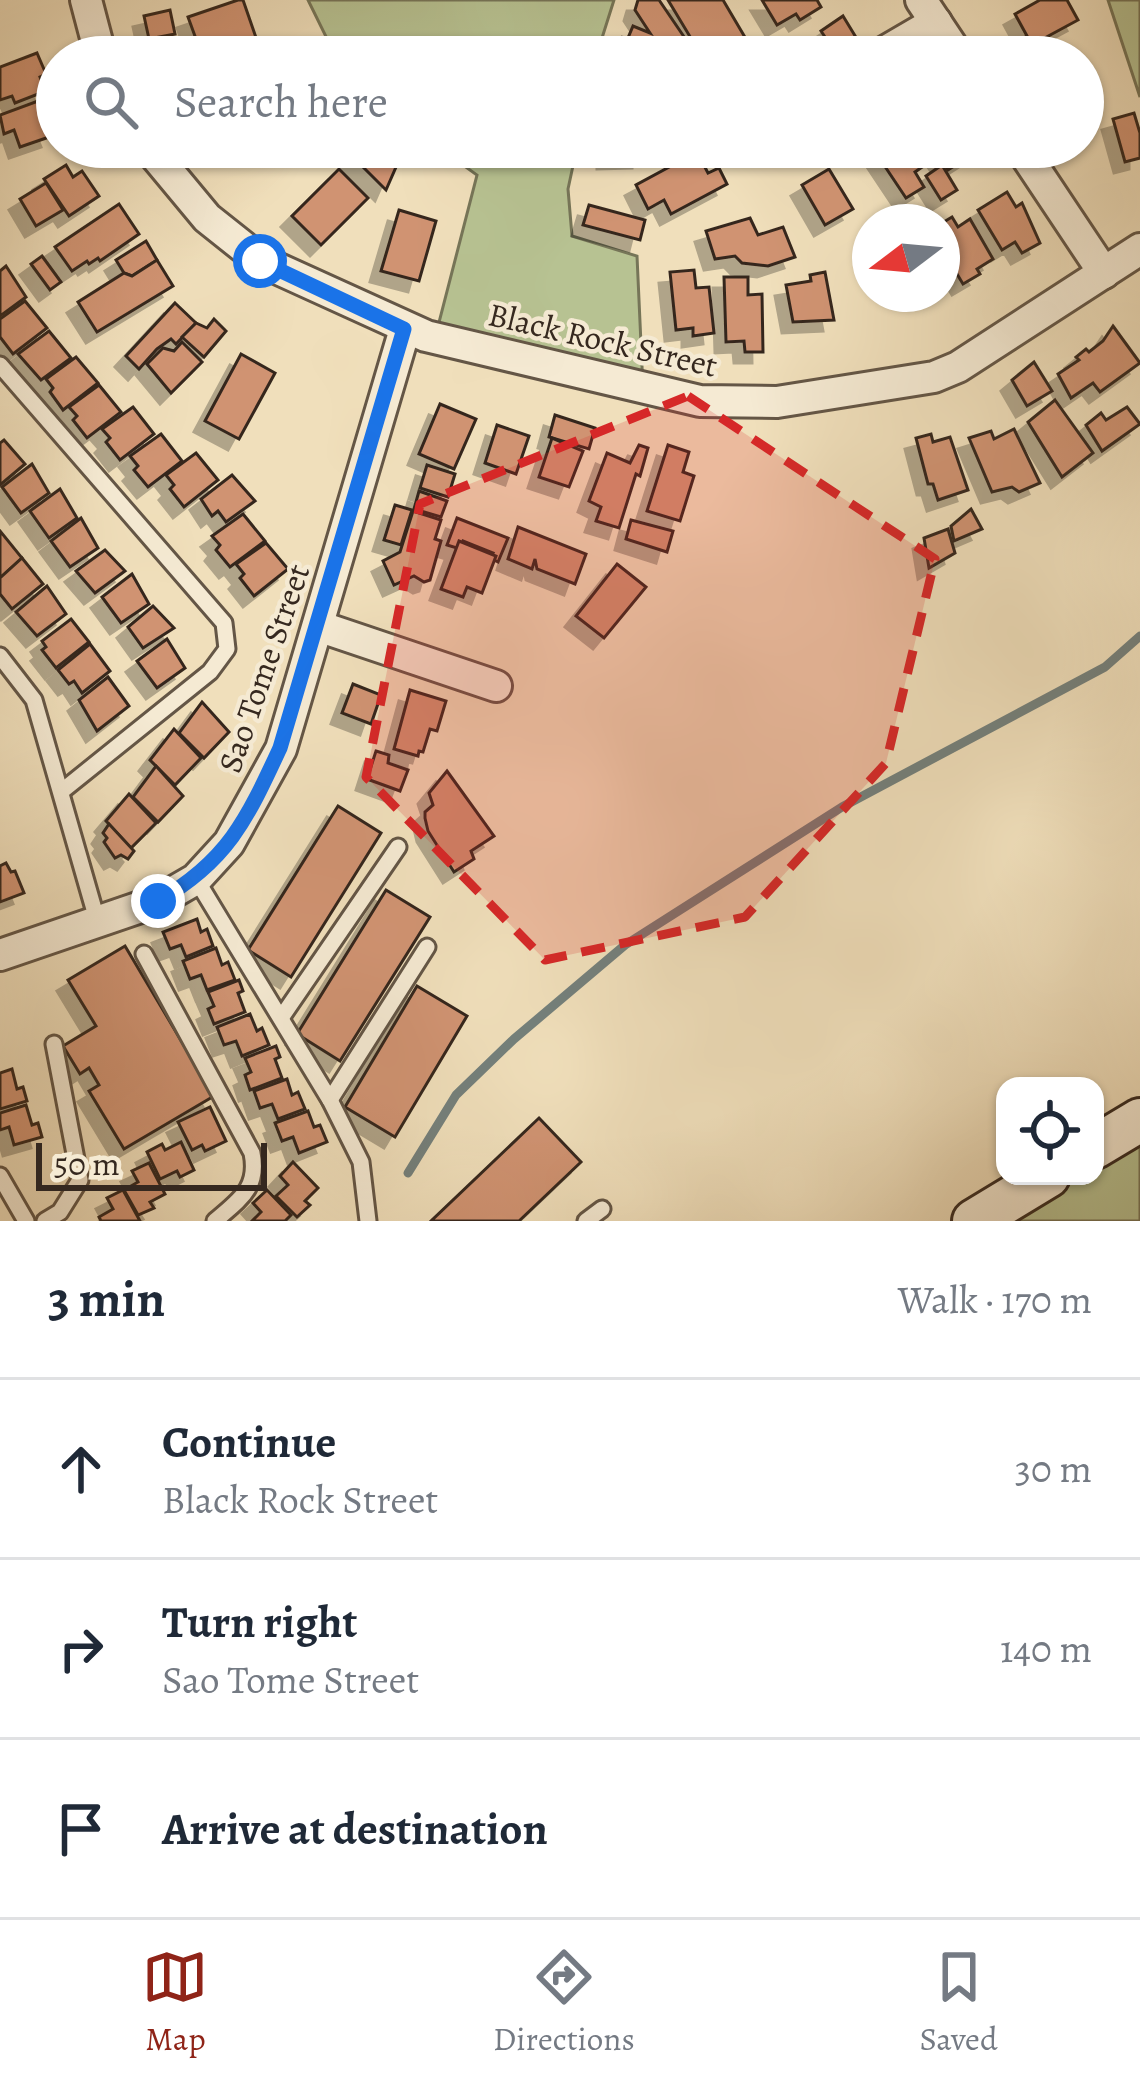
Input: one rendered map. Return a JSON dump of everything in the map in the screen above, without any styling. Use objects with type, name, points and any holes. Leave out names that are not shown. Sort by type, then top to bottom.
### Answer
[{"type":"main road","points":[[1104,1142],[1140,1120]]},
{"type":"main road","points":[[974,1221],[1033,1185]]},
{"type":"street","points":[[86,0],[95,36]]},
{"type":"street","points":[[900,36],[929,11]]},
{"type":"street","name":"Black Rock Street","points":[[165,168],[207,218],[260,261],[404,329],[700,401],[777,402],[900,385],[958,368],[1140,249]]},
{"type":"street","points":[[1034,168],[1104,273]]},
{"type":"street","name":"Sao Tome Street","points":[[0,956],[158,901],[196,879],[229,843],[256,801],[280,748],[404,329]]},
{"type":"street","points":[[318,626],[496,686]]},
{"type":"lane","points":[[0,364],[224,623],[226,650],[209,672],[62,791]]},
{"type":"lane","points":[[0,656],[34,700],[98,923]]},
{"type":"lane","points":[[281,1018],[398,847]]},
{"type":"lane","points":[[196,879],[330,1100],[361,1162],[368,1221]]},
{"type":"lane","points":[[330,1100],[427,947]]},
{"type":"lane","points":[[144,954],[252,1153],[256,1170],[251,1189],[215,1221]]},
{"type":"lane","points":[[45,1221],[60,1212],[80,1180],[53,1045]]},
{"type":"lane","points":[[0,1176],[28,1220]]},
{"type":"lane","points":[[586,1221],[602,1209]]},
{"type":"highlighted area","points":[[688,396],[935,559],[886,763],[745,917],[545,960],[366,777],[420,504]]},
{"type":"green space","points":[[308,0],[614,0],[603,36],[326,36]]},
{"type":"green space","points":[[1108,0],[1140,0],[1140,97]]},
{"type":"green space","points":[[467,168],[572,168],[568,189],[572,236],[637,256],[643,388],[435,338],[477,175]]},
{"type":"green space","points":[[1140,1119],[1140,1221],[971,1221],[1030,1185],[1104,1185],[1104,1141]]},
{"type":"building","points":[[243,0],[255,36],[195,36],[188,17]]},
{"type":"building","points":[[638,0],[659,0],[683,36],[629,36],[633,26],[650,33],[635,10]]},
{"type":"building","points":[[668,0],[723,0],[744,36],[690,36]]},
{"type":"building","points":[[762,0],[817,0],[821,7],[800,20],[796,14],[777,25]]},
{"type":"building","points":[[1040,0],[1067,0],[1078,20],[1048,36],[1027,36],[1015,14]]},
{"type":"building","points":[[170,10],[175,34],[148,36],[144,16]]},
{"type":"building","points":[[843,16],[855,36],[824,36],[821,31]]},
{"type":"building","points":[[36,53],[36,95],[15,103],[12,96],[0,100],[0,67]]},
{"type":"building","points":[[36,102],[36,142],[20,147],[14,130],[4,134],[0,115]]},
{"type":"building","points":[[1134,113],[1140,158],[1125,162],[1113,119]]},
{"type":"building","points":[[61,168],[68,168],[73,177],[82,171],[99,196],[69,216],[44,179]]},
{"type":"building","points":[[364,168],[396,168],[386,190]]},
{"type":"building","points":[[667,168],[705,168],[708,173],[719,168],[727,184],[671,214],[664,200],[648,209],[636,185]]},
{"type":"building","points":[[886,168],[921,168],[915,172],[924,187],[906,198]]},
{"type":"building","points":[[944,168],[957,190],[941,200],[926,176]]},
{"type":"building","points":[[339,169],[368,198],[321,245],[292,216]]},
{"type":"building","points":[[829,169],[852,210],[825,225],[802,185]]},
{"type":"building","points":[[46,183],[63,210],[36,226],[20,199]]},
{"type":"building","points":[[1007,192],[1016,207],[1022,203],[1040,243],[1022,253],[1015,242],[1002,250],[978,210]]},
{"type":"building","points":[[119,204],[139,234],[100,261],[87,261],[72,271],[55,247]]},
{"type":"building","points":[[589,205],[645,220],[640,240],[583,225]]},
{"type":"building","points":[[399,210],[436,221],[419,281],[381,271]]},
{"type":"building","points":[[750,218],[758,235],[783,227],[795,257],[768,266],[742,263],[735,256],[715,259],[706,231]]},
{"type":"building","points":[[970,219],[993,259],[963,284],[960,226]]},
{"type":"building","points":[[146,241],[157,260],[132,276],[124,273],[116,260]]},
{"type":"building","points":[[42,256],[61,282],[50,290],[31,264]]},
{"type":"building","points":[[157,260],[173,286],[97,332],[78,302],[124,273],[132,276]]},
{"type":"building","points":[[6,266],[26,297],[0,316],[0,271]]},
{"type":"building","points":[[694,270],[696,288],[709,287],[714,333],[693,336],[693,328],[676,330],[670,272]]},
{"type":"building","points":[[825,272],[834,320],[793,322],[786,285],[811,281],[810,275]]},
{"type":"building","points":[[724,277],[748,277],[748,295],[762,294],[763,352],[745,352],[744,341],[726,342]]},
{"type":"building","points":[[25,301],[47,328],[13,354],[0,337],[0,319]]},
{"type":"building","points":[[175,303],[196,323],[176,344],[171,339],[157,349],[139,369],[126,356]]},
{"type":"building","points":[[214,319],[226,331],[204,357],[182,337],[196,323],[207,328]]},
{"type":"building","points":[[1113,326],[1140,363],[1100,392],[1093,383],[1071,398],[1058,374],[1086,349],[1089,352],[1103,341]]},
{"type":"building","points":[[49,331],[71,358],[41,380],[18,354]]},
{"type":"building","points":[[182,342],[202,362],[171,393],[147,364],[163,348],[174,351]]},
{"type":"building","points":[[241,354],[275,373],[239,439],[205,421]]},
{"type":"building","points":[[76,357],[98,383],[63,410],[46,379]]},
{"type":"building","points":[[1034,362],[1052,391],[1027,406],[1012,380]]},
{"type":"building","points":[[99,385],[121,412],[87,438],[69,407]]},
{"type":"building","points":[[1055,400],[1093,453],[1062,477],[1028,422]]},
{"type":"building","points":[[440,404],[476,419],[454,469],[419,454]]},
{"type":"building","points":[[133,407],[154,434],[120,460],[102,429]]},
{"type":"building","points":[[1127,407],[1140,424],[1102,451],[1086,425],[1101,413],[1106,420]]},
{"type":"building","points":[[555,415],[595,428],[589,449],[549,437]]},
{"type":"building","points":[[497,425],[529,436],[516,474],[485,463]]},
{"type":"building","points":[[1014,429],[1040,483],[1019,492],[1012,487],[992,492],[969,438],[991,431],[994,439]]},
{"type":"building","points":[[161,434],[182,461],[148,487],[130,456]]},
{"type":"building","points":[[931,434],[933,442],[950,437],[968,490],[938,500],[933,484],[928,484],[916,438]]},
{"type":"building","points":[[552,438],[583,451],[569,487],[539,477]]},
{"type":"building","points":[[4,440],[25,464],[0,485],[0,443]]},
{"type":"building","points":[[639,445],[648,448],[619,528],[596,521],[601,507],[589,501],[607,453],[630,463]]},
{"type":"building","points":[[668,445],[689,452],[683,472],[694,476],[680,521],[647,511]]},
{"type":"building","points":[[196,453],[218,480],[184,507],[166,475]]},
{"type":"building","points":[[32,464],[49,493],[21,513],[2,487]]},
{"type":"building","points":[[427,465],[455,474],[448,497],[420,488]]},
{"type":"building","points":[[232,475],[255,501],[226,522],[218,511],[212,516],[201,499]]},
{"type":"building","points":[[60,489],[77,518],[49,538],[30,511]]},
{"type":"building","points":[[419,491],[447,501],[441,517],[414,509]]},
{"type":"building","points":[[395,505],[412,510],[401,545],[384,540]]},
{"type":"building","points":[[971,509],[982,529],[954,541],[951,526]]},
{"type":"building","points":[[413,511],[441,520],[435,539],[441,541],[430,580],[414,576],[394,585],[383,561],[400,552]]},
{"type":"building","points":[[243,514],[265,541],[230,567],[212,536]]},
{"type":"building","points":[[81,518],[98,548],[70,567],[51,541]]},
{"type":"building","points":[[457,518],[508,538],[498,562],[490,558],[493,553],[463,541],[460,549],[447,545]]},
{"type":"building","points":[[631,520],[673,531],[667,552],[626,539]]},
{"type":"building","points":[[518,527],[586,554],[575,584],[537,569],[535,559],[532,569],[508,559]]},
{"type":"building","points":[[948,529],[955,553],[929,568],[924,538]]},
{"type":"building","points":[[0,531],[22,558],[0,578]]},
{"type":"building","points":[[459,541],[496,556],[482,593],[467,587],[463,597],[441,589]]},
{"type":"building","points":[[266,543],[288,569],[254,596],[236,564]]},
{"type":"building","points":[[105,550],[125,571],[95,593],[76,571]]},
{"type":"building","points":[[22,558],[43,584],[12,609],[0,594],[0,578]]},
{"type":"building","points":[[617,564],[646,587],[604,638],[576,616]]},
{"type":"building","points":[[132,574],[149,604],[121,623],[102,597]]},
{"type":"building","points":[[47,586],[66,614],[37,636],[16,612]]},
{"type":"building","points":[[153,606],[174,628],[143,648],[128,627]]},
{"type":"building","points":[[71,619],[89,642],[56,668],[42,650],[46,647],[42,641]]},
{"type":"building","points":[[167,639],[185,668],[157,688],[137,661]]},
{"type":"building","points":[[90,644],[110,671],[82,693],[58,670]]},
{"type":"building","points":[[108,677],[129,706],[97,731],[79,700]]},
{"type":"building","points":[[353,684],[381,695],[371,724],[342,713]]},
{"type":"building","points":[[410,690],[446,701],[437,731],[430,729],[418,756],[394,749]]},
{"type":"building","points":[[202,702],[229,732],[204,758],[179,733]]},
{"type":"building","points":[[174,729],[201,758],[175,785],[150,760]]},
{"type":"building","points":[[376,751],[389,755],[388,763],[408,770],[400,791],[367,779]]},
{"type":"building","points":[[156,766],[183,796],[158,822],[133,797]]},
{"type":"building","points":[[447,771],[494,836],[471,851],[474,859],[454,872],[425,818],[433,805],[429,793]]},
{"type":"building","points":[[129,794],[156,823],[131,848],[106,821]]},
{"type":"building","points":[[338,806],[381,833],[291,977],[248,950]]},
{"type":"building","points":[[109,824],[134,851],[128,859],[115,858],[104,842]]},
{"type":"building","points":[[6,863],[15,871],[24,893],[0,902],[0,866]]},
{"type":"building","points":[[386,890],[430,917],[340,1061],[297,1034]]},
{"type":"building","points":[[197,919],[213,946],[186,957],[181,945],[170,949],[163,932]]},
{"type":"building","points":[[125,946],[214,1096],[124,1149],[89,1091],[99,1085],[89,1068],[80,1074],[63,1046],[96,1026],[68,980]]},
{"type":"building","points":[[216,948],[235,980],[207,990],[201,975],[190,979],[183,961]]},
{"type":"building","points":[[239,980],[245,1012],[214,1024],[208,992]]},
{"type":"building","points":[[417,986],[467,1016],[395,1137],[345,1107]]},
{"type":"building","points":[[250,1014],[269,1045],[242,1056],[236,1041],[224,1045],[217,1027]]},
{"type":"building","points":[[276,1046],[282,1078],[250,1090],[245,1075],[251,1072],[245,1058]]},
{"type":"building","points":[[12,1069],[17,1089],[23,1087],[27,1101],[0,1109],[0,1073]]},
{"type":"building","points":[[287,1079],[292,1095],[298,1092],[305,1109],[278,1119],[272,1104],[260,1108],[254,1091]]},
{"type":"building","points":[[26,1105],[42,1137],[14,1145],[9,1127],[0,1130],[0,1113]]},
{"type":"building","points":[[210,1107],[226,1141],[205,1151],[202,1145],[192,1150],[178,1122]]},
{"type":"building","points":[[308,1111],[327,1142],[299,1153],[293,1137],[282,1141],[275,1123]]},
{"type":"building","points":[[539,1118],[581,1162],[519,1221],[431,1221]]},
{"type":"building","points":[[181,1142],[194,1170],[160,1179],[147,1152]]},
{"type":"building","points":[[293,1162],[318,1188],[297,1217],[276,1196],[288,1185],[280,1176]]},
{"type":"building","points":[[149,1163],[165,1194],[150,1202],[154,1208],[138,1215],[124,1190],[138,1182],[132,1171]]},
{"type":"building","points":[[123,1190],[140,1221],[101,1221],[99,1217],[113,1209],[107,1198]]},
{"type":"building","points":[[267,1190],[291,1215],[285,1221],[252,1221],[261,1212],[253,1203]]},
{"type":"waterway","points":[[408,1173],[456,1095],[625,945],[842,807],[1105,667],[1140,636]]},
{"type":"route","points":[[158,901],[196,879],[229,843],[256,801],[280,748],[404,329],[260,261]]}]
